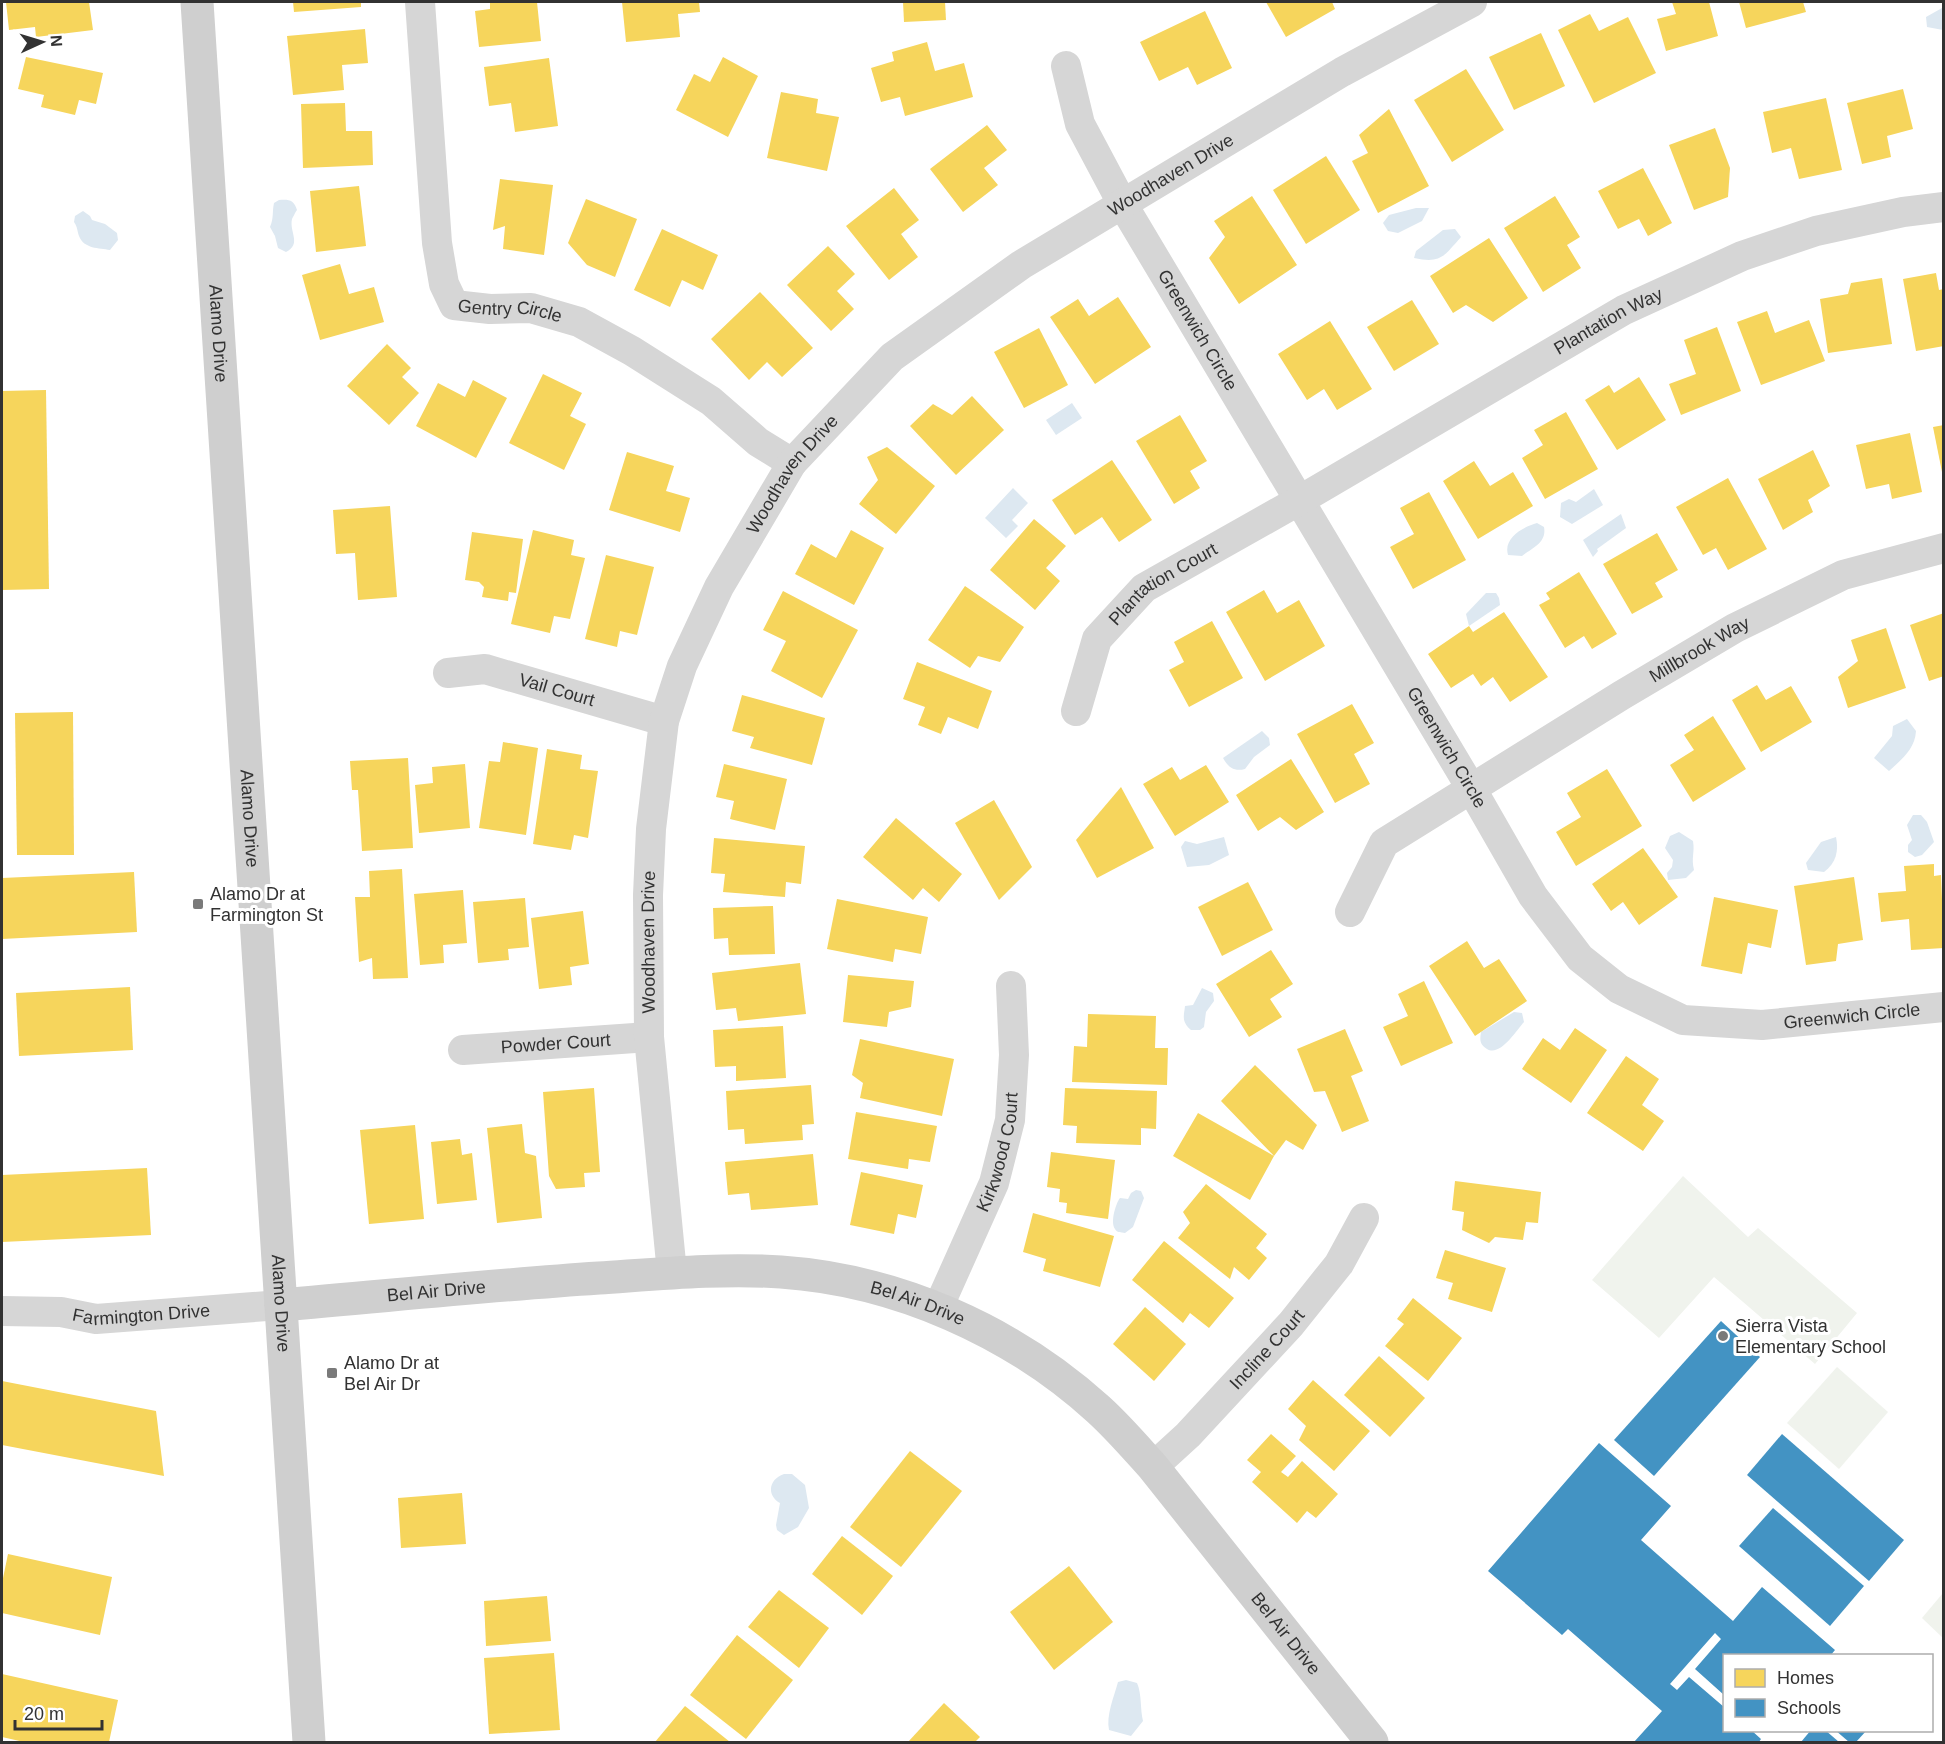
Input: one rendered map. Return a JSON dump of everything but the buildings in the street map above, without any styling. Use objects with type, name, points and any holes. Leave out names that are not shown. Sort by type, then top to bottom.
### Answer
[{"type":"main road","name":"Alamo Drive","points":[[197,2],[309,1743]]},
{"type":"main road","name":"Bel Air Drive","points":[[281,1305],[557,1280],[751,1271],[825,1277],[903,1296],[938,1308],[996,1337],[1040,1363],[1097,1408],[1128,1438],[1372,1743]]},
{"type":"street","name":"Gentry Circle","points":[[420,2],[437,243],[444,284],[454,305],[490,309],[531,308],[579,322],[633,351],[711,401],[758,442],[792,463]]},
{"type":"street","name":"Woodhaven Drive","points":[[672,1273],[649,1037],[648,884],[651,829],[664,721],[682,666],[719,588],[792,463],[892,357],[1021,265],[1342,72],[1432,11],[1472,2]]},
{"type":"street","name":"Greenwich Circle","points":[[1066,66],[1080,124],[1123,205],[1533,896],[1580,958],[1619,988],[1683,1020],[1762,1025],[1944,1006]]},
{"type":"street","name":"Plantation Way","points":[[1300,500],[1624,310],[1742,256],[1816,231],[1903,212],[1944,207]]},
{"type":"street","name":"Plantation Court","points":[[1076,711],[1097,639],[1144,588],[1300,500]]},
{"type":"street","name":"Millbrook Way","points":[[1350,912],[1384,843],[1471,788],[1735,628],[1843,574],[1944,548]]},
{"type":"street","name":"Vail Court","points":[[448,673],[485,669],[664,721]]},
{"type":"street","name":"Kirkwood Court","points":[[938,1308],[994,1183],[1010,1120],[1014,1055],[1011,986]]},
{"type":"street","name":"Powder Court","points":[[463,1050],[649,1037]]},
{"type":"street","name":"Incline Court","points":[[1153,1467],[1188,1435],[1291,1324],[1339,1264],[1364,1218]]},
{"type":"street","name":"Farmington Drive","points":[[2,1311],[60,1312],[96,1319],[281,1305]]},
{"type":"shaded area","points":[[1943,2],[1943,30],[1927,27],[1926,17],[1942,8]]},
{"type":"shaded area","points":[[279,200],[291,201],[297,210],[292,219],[293,245],[286,252],[278,248],[270,227],[274,203]]},
{"type":"shaded area","points":[[1416,208],[1429,208],[1422,221],[1398,233],[1388,231],[1383,223],[1389,215]]},
{"type":"shaded area","points":[[83,211],[92,220],[105,224],[117,233],[118,240],[110,250],[92,247],[81,240],[74,222],[75,216]]},
{"type":"shaded area","points":[[1455,229],[1461,237],[1441,257],[1430,260],[1414,258],[1416,251],[1443,230]]},
{"type":"shaded area","points":[[1072,403],[1082,418],[1056,435],[1046,420]]},
{"type":"shaded area","points":[[1013,488],[1028,503],[1012,520],[1018,526],[1006,538],[985,518]]},
{"type":"shaded area","points":[[1594,489],[1603,505],[1572,524],[1560,517],[1561,503],[1569,499],[1576,502]]},
{"type":"shaded area","points":[[1621,514],[1626,528],[1597,549],[1593,557],[1583,540]]},
{"type":"shaded area","points":[[1537,523],[1544,527],[1541,541],[1522,556],[1508,555],[1508,543],[1511,538],[1520,530]]},
{"type":"shaded area","points":[[1486,593],[1496,593],[1500,605],[1469,626],[1466,614]]},
{"type":"shaded area","points":[[1907,719],[1916,731],[1913,743],[1907,753],[1889,771],[1874,758],[1892,736],[1893,726]]},
{"type":"shaded area","points":[[1262,731],[1269,738],[1270,745],[1254,757],[1245,769],[1238,770],[1229,766],[1223,758]]},
{"type":"shaded area","points":[[1913,815],[1921,815],[1927,822],[1934,842],[1922,855],[1915,857],[1908,852],[1908,845],[1912,840],[1907,825]]},
{"type":"shaded area","points":[[1679,832],[1693,841],[1694,870],[1686,878],[1668,880],[1667,873],[1672,867],[1673,860],[1665,848],[1670,836]]},
{"type":"shaded area","points":[[1224,837],[1229,855],[1209,865],[1187,867],[1181,847],[1185,841],[1197,844]]},
{"type":"shaded area","points":[[1836,837],[1837,852],[1831,865],[1824,872],[1808,870],[1806,863],[1821,842]]},
{"type":"shaded area","points":[[1202,988],[1213,993],[1214,1001],[1206,1012],[1204,1027],[1200,1030],[1191,1030],[1184,1021],[1185,1006],[1193,1005]]},
{"type":"shaded area","points":[[1514,1012],[1522,1013],[1524,1022],[1512,1037],[1492,1051],[1484,1047],[1481,1032]]},
{"type":"shaded area","points":[[1683,1176],[1748,1237],[1758,1228],[1857,1313],[1815,1364],[1714,1277],[1659,1338],[1592,1280]]},
{"type":"shaded area","points":[[1136,1190],[1141,1191],[1144,1198],[1133,1227],[1125,1233],[1118,1232],[1113,1222],[1117,1204],[1120,1198],[1128,1199]]},
{"type":"shaded area","points":[[1837,1367],[1888,1412],[1839,1469],[1787,1423]]},
{"type":"shaded area","points":[[792,1474],[805,1485],[809,1508],[798,1527],[784,1535],[777,1530],[780,1503],[773,1496],[771,1487],[779,1476]]},
{"type":"shaded area","points":[[1943,1593],[1943,1638],[1922,1618]]},
{"type":"shaded area","points":[[1126,1680],[1137,1683],[1143,1721],[1131,1736],[1109,1730],[1108,1724],[1118,1682]]},
{"type":"place","name":"Alamo Dr at Farmington St","points":[[198,904]]},
{"type":"place","name":"Sierra Vista Elementary School","points":[[1723,1336]]},
{"type":"place","name":"Alamo Dr at Bel Air Dr","points":[[332,1373]]}]
